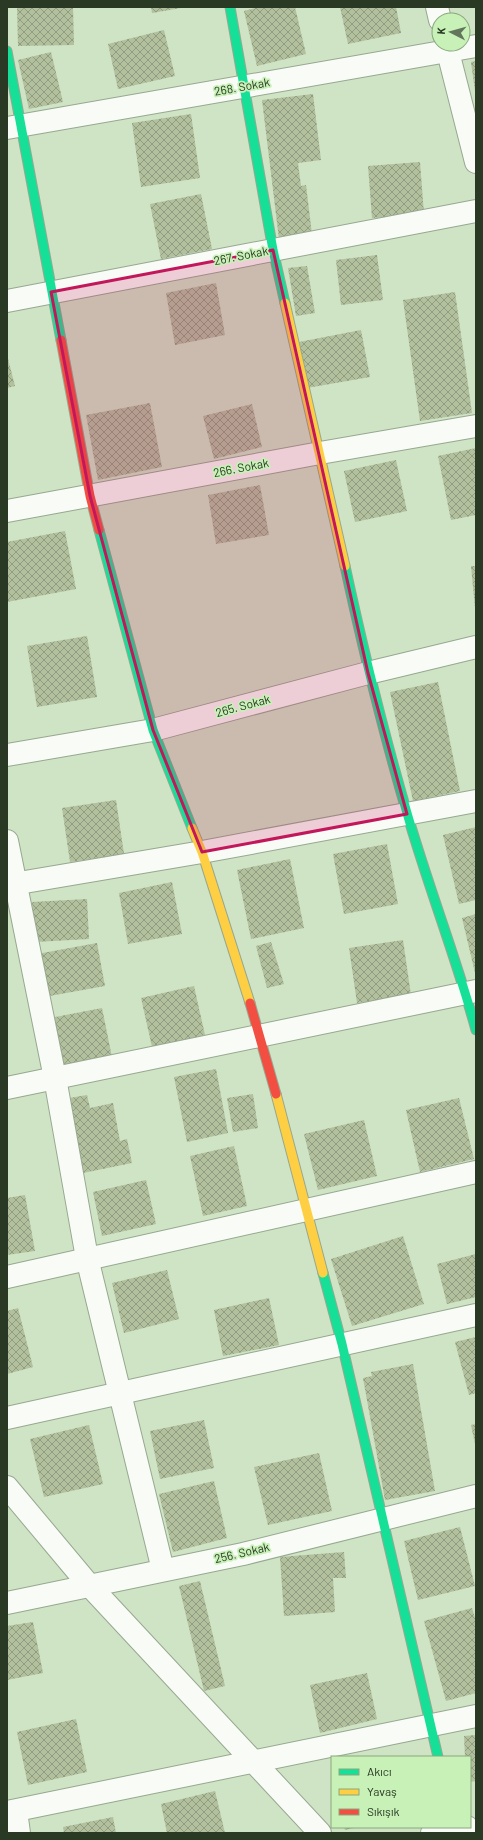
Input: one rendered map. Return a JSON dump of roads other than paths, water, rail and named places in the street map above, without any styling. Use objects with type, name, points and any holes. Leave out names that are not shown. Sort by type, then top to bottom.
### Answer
[{"type":"street","points":[[230,7],[273,250],[320,453],[368,673],[407,814],[471,992],[476,1030]]},
{"type":"street","name":"268. Sokak","points":[[14,127],[244,87],[431,50]]},
{"type":"street","points":[[7,51],[14,127],[51,292],[90,496],[153,730],[202,852],[260,1035],[342,1344],[384,1519],[438,1756]]},
{"type":"street","points":[[448,52],[476,162]]},
{"type":"street","name":"267. Sokak","points":[[7,301],[476,211]]},
{"type":"street","name":"266. Sokak","points":[[7,511],[320,453],[476,426]]},
{"type":"street","name":"265. Sokak","points":[[7,755],[153,730],[368,673],[476,647]]},
{"type":"street","points":[[12,884],[202,852],[476,801]]},
{"type":"street","points":[[7,841],[12,884],[55,1078],[87,1258],[163,1570]]},
{"type":"street","points":[[7,1088],[471,992]]},
{"type":"street","points":[[7,1277],[476,1172]]},
{"type":"street","points":[[7,1418],[476,1314]]},
{"type":"street","points":[[7,1487],[89,1585],[320,1833]]},
{"type":"street","name":"256. Sokak","points":[[7,1603],[243,1554],[476,1496]]},
{"type":"street","points":[[19,1833],[12,1811],[476,1716]]},
{"type":"street","points":[[432,1833],[460,1829]]}]
